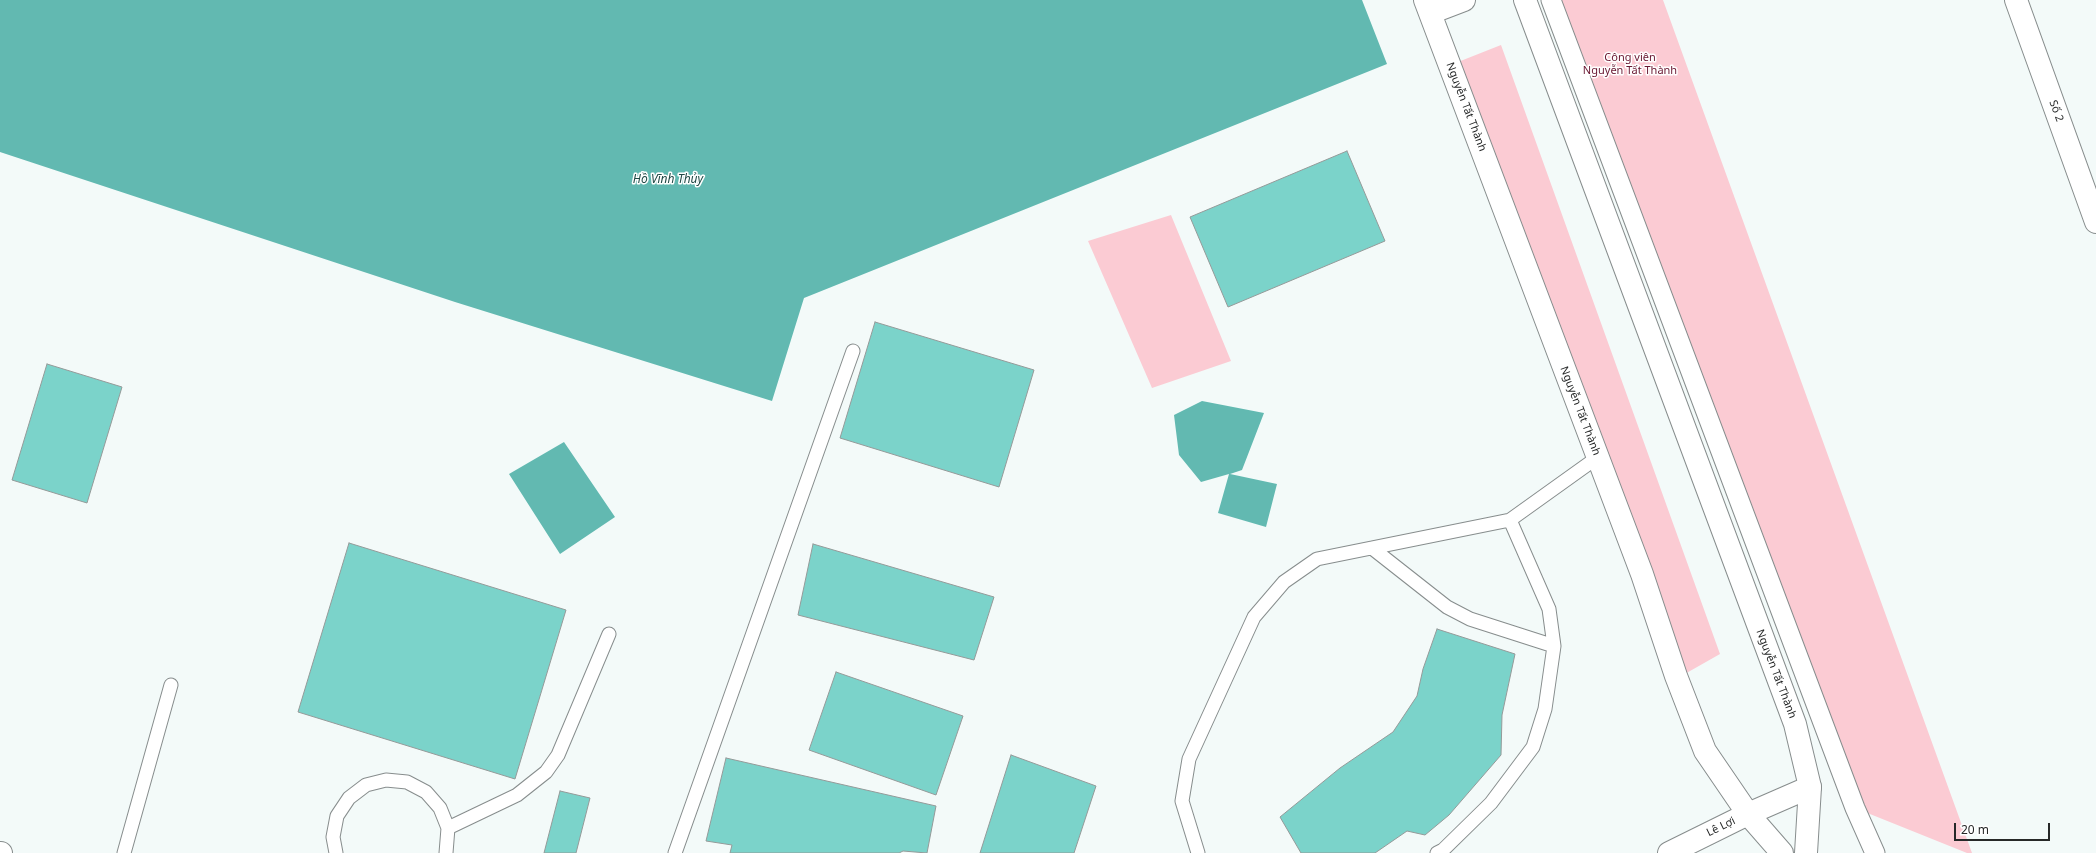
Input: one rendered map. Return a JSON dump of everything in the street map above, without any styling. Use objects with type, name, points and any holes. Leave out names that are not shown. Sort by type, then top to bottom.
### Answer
[{"type":"street","points":[[1428,7],[1464,0]]},
{"type":"street","name":"Nguyễn Tất Thành","points":[[1525,0],[1795,724],[1810,787]]},
{"type":"street","points":[[1551,0],[1855,808],[1875,853]]},
{"type":"street","name":"Số 2","points":[[2016,0],[2096,222]]},
{"type":"street","name":"Nguyễn Tất Thành","points":[[1428,7],[1598,457],[1705,751],[1748,814]]},
{"type":"street","points":[[1748,814],[1810,787],[1806,853]]},
{"type":"street","name":"Lê Lợi","points":[[1669,853],[1748,814],[1782,853]]},
{"type":"lane","points":[[675,853],[853,351]]},
{"type":"lane","points":[[1198,853],[1182,801],[1189,759],[1254,617],[1284,582],[1317,559],[1510,520],[1598,457]]},
{"type":"lane","points":[[1437,853],[1443,850],[1491,803],[1533,747],[1545,709],[1554,646],[1549,609],[1510,520]]},
{"type":"lane","points":[[1372,548],[1452,610],[1470,619],[1554,646]]},
{"type":"lane","points":[[448,828],[517,795],[546,772],[558,755],[609,634]]},
{"type":"lane","points":[[124,853],[171,685]]},
{"type":"lane","points":[[336,853],[333,837],[337,816],[349,798],[366,785],[386,780],[407,782],[426,792],[440,808],[448,828],[446,853]]},
{"type":"green space","name":"Công viên Nguyễn Tất Thành","points":[[1550,0],[1663,0],[1972,853],[1967,853],[1855,808]]},
{"type":"green space","points":[[1501,45],[1720,654],[1683,675],[1458,62]]},
{"type":"green space","points":[[1171,215],[1231,361],[1152,388],[1088,241]]},
{"type":"water","name":"Hồ Vĩnh Thủy","points":[[0,0],[1362,0],[1387,64],[804,298],[772,401],[455,302],[0,152]]},
{"type":"water","points":[[1202,401],[1264,413],[1242,470],[1230,474],[1277,484],[1266,527],[1218,513],[1229,474],[1201,482],[1179,455],[1174,415]]},
{"type":"water","points":[[564,442],[615,517],[560,554],[509,474]]},
{"type":"building","points":[[1347,151],[1385,241],[1228,307],[1190,217]]},
{"type":"building","points":[[875,322],[1034,370],[999,487],[840,438]]},
{"type":"building","points":[[47,364],[122,387],[87,503],[12,480]]},
{"type":"building","points":[[349,543],[566,610],[515,779],[298,712]]},
{"type":"building","points":[[813,544],[994,597],[974,660],[798,615]]},
{"type":"building","points":[[1437,629],[1515,654],[1502,715],[1501,755],[1449,815],[1425,835],[1407,831],[1375,853],[1301,853],[1280,817],[1340,768],[1393,732],[1417,696],[1423,669]]},
{"type":"building","points":[[836,672],[963,716],[936,795],[809,750]]},
{"type":"building","points":[[1011,755],[1096,786],[1074,853],[980,853]]},
{"type":"building","points":[[726,758],[936,806],[927,853],[903,851],[899,853],[730,853],[732,845],[706,841]]},
{"type":"building","points":[[560,791],[590,798],[576,853],[544,853]]}]
